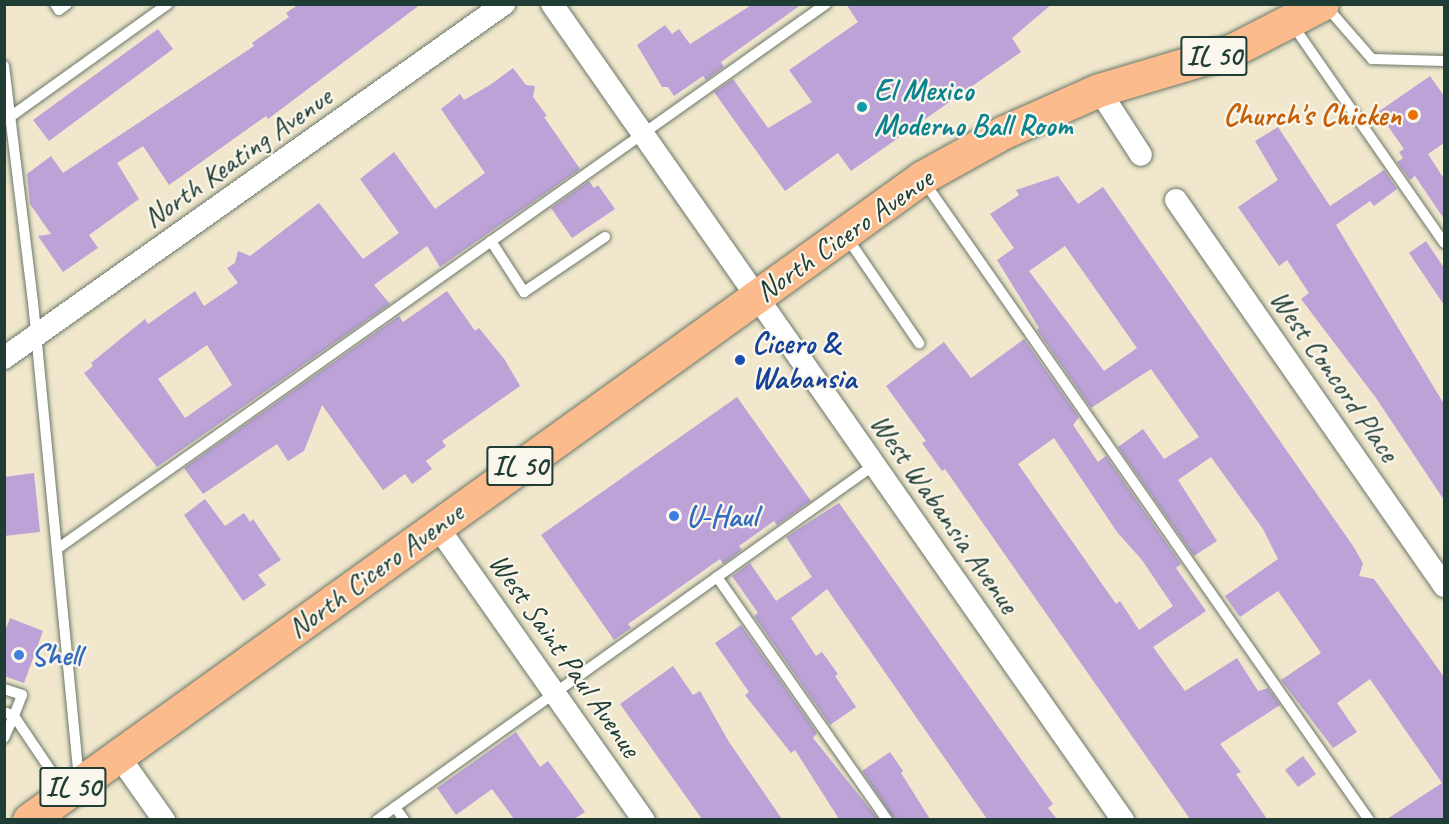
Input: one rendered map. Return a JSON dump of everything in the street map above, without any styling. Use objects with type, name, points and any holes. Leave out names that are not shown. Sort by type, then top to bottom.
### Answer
[{"type":"main road","name":"North Cicero Avenue","points":[[29,819],[921,178],[1004,132],[1099,90],[1233,50],[1291,23],[1323,4]]},
{"type":"street","name":"North Keating Avenue","points":[[4,358],[504,4]]},
{"type":"street","name":"West Wabansia Avenue","points":[[552,4],[1123,819]]},
{"type":"street","points":[[1099,90],[1141,155]]},
{"type":"street","name":"West Concord Place","points":[[1176,200],[1444,586]]},
{"type":"street","name":"West Saint Paul Avenue","points":[[437,526],[644,819]]},
{"type":"street","points":[[118,755],[164,819]]},
{"type":"lane","points":[[55,4],[59,10],[67,4]]},
{"type":"lane","points":[[10,117],[168,4]]},
{"type":"lane","points":[[57,549],[826,4]]},
{"type":"lane","points":[[1323,4],[1372,59],[1444,61]]},
{"type":"lane","points":[[1291,23],[1444,243]]},
{"type":"lane","points":[[4,66],[36,336],[57,549],[73,788]]},
{"type":"lane","points":[[921,178],[1369,819]]},
{"type":"lane","points":[[844,233],[919,343]]},
{"type":"lane","points":[[492,241],[524,292],[605,237]]},
{"type":"lane","points":[[377,819],[874,465]]},
{"type":"lane","points":[[717,577],[887,819]]},
{"type":"lane","points":[[4,689],[22,695],[11,714],[4,738]]},
{"type":"lane","points":[[11,714],[73,788]]},
{"type":"lane","points":[[395,807],[404,819]]},
{"type":"building","points":[[299,4],[421,4],[268,119],[266,116],[169,185],[143,146],[117,163],[139,199],[89,235],[98,248],[63,272],[38,236],[51,234],[30,204],[27,174],[51,156],[63,173],[254,46],[252,43],[289,17],[286,13]]},
{"type":"building","points":[[753,4],[802,4],[721,62],[724,67],[706,80],[703,76],[674,96],[668,87],[662,87],[637,45],[665,25],[672,34],[679,29],[690,44]]},
{"type":"building","points":[[846,4],[1052,4],[1012,38],[1021,52],[851,171],[838,153],[785,191],[714,92],[733,79],[768,128],[812,102],[789,70],[858,22]]},
{"type":"building","points":[[158,29],[173,49],[49,141],[33,120]]},
{"type":"building","points":[[513,68],[526,85],[535,86],[533,97],[580,169],[440,267],[427,246],[374,285],[390,304],[157,467],[84,373],[93,366],[91,363],[145,319],[148,324],[195,291],[204,306],[238,283],[227,268],[235,263],[238,251],[250,256],[319,203],[363,259],[399,233],[360,179],[394,152],[435,209],[485,173],[441,109],[460,94],[464,100]],"holes":[[[207,345],[232,385],[185,418],[158,379]]]},
{"type":"building","points":[[1430,76],[1444,96],[1444,143],[1428,154],[1444,179],[1444,219],[1415,176],[1410,180],[1397,162],[1403,158],[1399,152],[1404,149],[1378,112]]},
{"type":"building","points":[[1278,127],[1330,206],[1384,170],[1397,189],[1374,206],[1370,201],[1336,225],[1444,404],[1444,500],[1376,398],[1301,299],[1309,293],[1287,260],[1279,266],[1238,207],[1278,180],[1255,141]]},
{"type":"building","points":[[1058,176],[1078,204],[1103,187],[1353,546],[1363,563],[1359,576],[1374,579],[1444,677],[1444,819],[1387,819],[1442,783],[1370,679],[1337,703],[1357,732],[1333,748],[1281,680],[1321,653],[1278,591],[1240,617],[1225,596],[1278,559],[1263,529],[1211,457],[1178,480],[1217,541],[1194,556],[1118,447],[1143,429],[1164,459],[1199,437],[1151,369],[1091,408],[1037,330],[1039,328],[997,260],[1014,248],[990,214],[1019,195],[1016,190]],"holes":[[[1065,246],[1137,348],[1104,371],[1029,271]]]},
{"type":"building","points":[[589,181],[594,188],[598,185],[615,209],[572,238],[551,208]]},
{"type":"building","points":[[1426,241],[1444,268],[1444,305],[1409,253]]},
{"type":"building","points":[[447,291],[475,331],[479,328],[505,360],[520,386],[442,441],[446,446],[426,461],[432,469],[412,484],[405,474],[383,490],[322,405],[304,451],[288,461],[277,444],[203,494],[184,468],[399,316],[403,322]]},
{"type":"building","points":[[1024,339],[1079,417],[1073,425],[1098,462],[1106,456],[1181,564],[1176,568],[1206,611],[1153,647],[1185,691],[1237,658],[1258,691],[1268,688],[1280,705],[1220,744],[1241,772],[1236,774],[1267,819],[1190,819],[945,469],[942,471],[922,443],[926,441],[886,386],[944,342],[971,378]],"holes":[[[1054,438],[1117,532],[1142,560],[1173,606],[1139,630],[1120,601],[1116,604],[1018,464]]]},
{"type":"building","name":"U-Haul","points":[[737,397],[811,501],[777,525],[774,521],[739,546],[742,550],[723,564],[720,559],[628,624],[631,628],[614,640],[541,535]]},
{"type":"building","points":[[34,473],[40,532],[4,536],[4,477]]},
{"type":"building","points":[[205,499],[225,526],[244,513],[250,522],[253,519],[281,560],[258,575],[266,585],[243,601],[184,515]]},
{"type":"building","points":[[839,503],[1053,804],[1048,808],[1057,819],[987,819],[827,589],[791,618],[816,656],[822,652],[838,674],[835,676],[856,707],[830,725],[754,616],[758,613],[732,576],[750,563],[776,601],[812,577],[786,537]]},
{"type":"building","name":"Shell","points":[[10,618],[43,631],[24,683],[4,676],[4,634]]},
{"type":"building","points":[[741,625],[817,733],[813,738],[878,819],[839,819],[795,750],[791,753],[745,695],[749,692],[715,643]]},
{"type":"building","points":[[673,666],[693,695],[700,691],[729,742],[782,819],[702,819],[620,704]]},
{"type":"building","points":[[516,732],[540,767],[548,761],[585,812],[574,819],[514,819],[492,789],[456,815],[437,788]]},
{"type":"building","points":[[890,752],[930,819],[894,819],[862,771]]},
{"type":"building","points":[[1303,756],[1316,774],[1298,787],[1285,770]]},
{"type":"place","name":"El Mexico Moderno Ball Room","points":[[862,107]]},
{"type":"place","name":"Church's Chicken","points":[[1413,115]]},
{"type":"place","name":"Cicero & Wabansia","points":[[740,360]]},
{"type":"place","name":"U-Haul","points":[[674,516]]},
{"type":"place","name":"Shell","points":[[19,655]]}]
